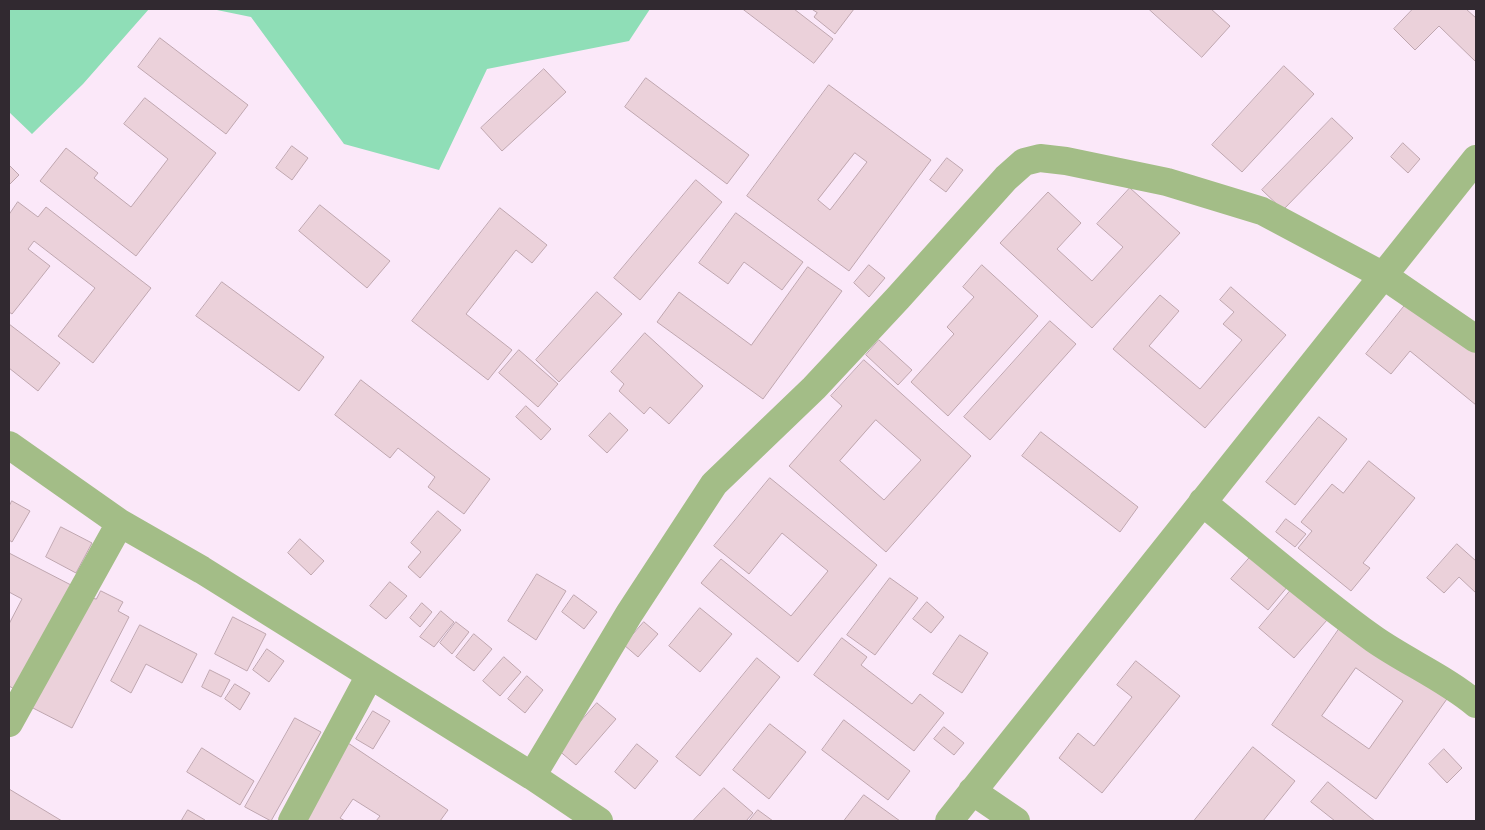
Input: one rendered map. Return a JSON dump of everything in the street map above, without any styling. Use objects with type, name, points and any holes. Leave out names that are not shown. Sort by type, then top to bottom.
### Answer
[{"type":"street","points":[[532,776],[629,614],[714,484],[814,388],[1006,178],[1024,162],[1040,158],[1066,161],[1167,182],[1262,211],[1384,276],[1476,339]]},
{"type":"street","points":[[949,821],[1476,159]]},
{"type":"street","points":[[9,445],[120,522],[202,570],[532,776],[599,821]]},
{"type":"street","points":[[1202,502],[1322,600],[1376,640],[1461,691],[1476,704]]},
{"type":"street","points":[[9,723],[120,522]]},
{"type":"street","points":[[292,821],[370,675]]},
{"type":"street","points":[[972,791],[1016,821]]},
{"type":"green space","points":[[9,9],[149,9],[83,84],[32,134],[9,112]]},
{"type":"green space","points":[[212,9],[650,9],[629,41],[487,69],[439,170],[344,144],[251,17]]},
{"type":"building","points":[[743,9],[794,9],[833,39],[814,63]]},
{"type":"building","points":[[812,9],[854,9],[835,34],[814,17],[817,13]]},
{"type":"building","points":[[1149,9],[1211,9],[1230,26],[1202,57]]},
{"type":"building","points":[[1413,9],[1466,9],[1476,18],[1476,62],[1439,26],[1415,50],[1394,29]]},
{"type":"building","points":[[160,38],[248,105],[226,134],[138,67]]},
{"type":"building","points":[[1284,66],[1314,94],[1242,172],[1212,145]]},
{"type":"building","points":[[544,69],[566,92],[502,151],[481,128]]},
{"type":"building","points":[[646,78],[749,155],[727,184],[625,107]]},
{"type":"building","points":[[829,85],[931,160],[849,271],[747,196]],"holes":[[[855,153],[867,162],[830,210],[818,200]]]},
{"type":"building","points":[[145,98],[216,153],[136,256],[40,181],[66,148],[98,173],[94,178],[131,207],[168,159],[124,124]]},
{"type":"building","points":[[1332,118],[1353,138],[1283,210],[1262,190]]},
{"type":"building","points":[[1403,143],[1420,159],[1408,173],[1391,157]]},
{"type":"building","points":[[292,146],[308,158],[292,180],[276,168]]},
{"type":"building","points":[[947,158],[963,170],[946,192],[930,180]]},
{"type":"building","points":[[9,165],[19,175],[9,185]]},
{"type":"building","points":[[696,180],[722,202],[640,300],[614,278]]},
{"type":"building","points":[[1130,188],[1180,233],[1092,328],[1000,243],[1048,192],[1081,223],[1057,249],[1092,281],[1123,247],[1097,224]]},
{"type":"building","points":[[18,202],[38,217],[46,207],[151,288],[93,363],[58,336],[95,288],[34,241],[28,249],[50,266],[12,314],[9,312],[9,215]]},
{"type":"building","points":[[320,205],[390,261],[367,288],[299,231]]},
{"type":"building","points":[[500,208],[547,245],[532,263],[516,250],[466,314],[512,350],[488,380],[412,321]]},
{"type":"building","points":[[736,213],[803,262],[782,290],[744,262],[728,284],[699,263]]},
{"type":"building","points":[[869,265],[885,278],[869,297],[854,283]]},
{"type":"building","points":[[982,265],[1038,316],[948,416],[911,382],[954,334],[947,327],[974,297],[963,287]]},
{"type":"building","points":[[808,267],[842,291],[763,399],[657,322],[679,292],[751,345]]},
{"type":"building","points":[[222,282],[324,357],[299,391],[196,316]]},
{"type":"building","points":[[1231,287],[1286,335],[1205,428],[1113,349],[1160,295],[1179,311],[1149,346],[1200,389],[1242,340],[1223,324],[1234,312],[1220,300]]},
{"type":"building","points":[[597,292],[622,314],[559,382],[536,360]]},
{"type":"building","points":[[1410,299],[1476,352],[1476,405],[1410,351],[1391,374],[1366,354]]},
{"type":"building","points":[[1050,321],[1076,344],[990,440],[964,417]]},
{"type":"building","points":[[9,324],[60,363],[38,391],[9,368]]},
{"type":"building","points":[[645,333],[703,386],[669,424],[650,407],[644,414],[619,391],[624,384],[611,372]]},
{"type":"building","points":[[879,340],[912,370],[898,385],[866,355]]},
{"type":"building","points":[[519,350],[558,384],[538,407],[499,373]]},
{"type":"building","points":[[864,360],[971,456],[886,552],[789,466],[842,406],[831,396]],"holes":[[[876,420],[921,460],[884,500],[840,461]]]},
{"type":"building","points":[[361,380],[490,479],[464,514],[428,487],[435,477],[398,448],[390,458],[335,415]]},
{"type":"building","points":[[526,406],[551,429],[541,440],[516,417]]},
{"type":"building","points":[[610,413],[628,430],[607,453],[589,436]]},
{"type":"building","points":[[1319,417],[1347,439],[1295,505],[1266,482]]},
{"type":"building","points":[[1041,432],[1138,507],[1120,532],[1022,456]]},
{"type":"building","points":[[1369,461],[1415,498],[1363,563],[1370,568],[1351,591],[1298,548],[1312,531],[1301,522],[1332,484],[1343,493]]},
{"type":"building","points":[[770,478],[877,565],[798,662],[701,583],[721,559],[791,616],[828,571],[782,533],[749,574],[714,546]]},
{"type":"building","points":[[12,501],[30,511],[12,542],[9,540],[9,507]]},
{"type":"building","points":[[438,511],[461,530],[420,578],[408,567],[421,552],[411,543]]},
{"type":"building","points":[[1286,519],[1306,534],[1295,547],[1276,532]]},
{"type":"building","points":[[61,527],[92,543],[76,573],[46,557]]},
{"type":"building","points":[[300,539],[324,561],[311,575],[288,553]]},
{"type":"building","points":[[1457,544],[1476,561],[1476,593],[1459,577],[1444,593],[1427,578]]},
{"type":"building","points":[[9,553],[71,585],[16,690],[9,686],[9,624],[22,599],[9,592]]},
{"type":"building","points":[[1252,555],[1288,586],[1268,610],[1231,579]]},
{"type":"building","points":[[537,574],[566,591],[536,640],[508,621]]},
{"type":"building","points":[[890,578],[918,598],[875,655],[847,635]]},
{"type":"building","points":[[390,582],[407,596],[386,619],[370,606]]},
{"type":"building","points":[[1291,590],[1327,620],[1294,658],[1259,628]]},
{"type":"building","points":[[101,591],[123,602],[118,611],[129,617],[72,728],[31,707],[92,598],[96,599]]},
{"type":"building","points":[[574,595],[597,612],[584,629],[562,612]]},
{"type":"building","points":[[927,602],[944,617],[931,633],[913,619]]},
{"type":"building","points":[[422,603],[432,612],[420,627],[410,618]]},
{"type":"building","points":[[700,608],[732,634],[700,672],[669,646]]},
{"type":"building","points":[[441,611],[454,622],[434,647],[420,637]]},
{"type":"building","points":[[233,617],[266,634],[247,671],[215,654]]},
{"type":"building","points":[[456,622],[469,632],[452,654],[440,643]]},
{"type":"building","points":[[644,622],[658,634],[638,657],[624,645]]},
{"type":"building","points":[[1344,622],[1449,696],[1376,799],[1272,725]],"holes":[[[1356,668],[1403,701],[1369,749],[1322,716]]]},
{"type":"building","points":[[140,625],[197,654],[182,683],[146,664],[131,693],[111,681]]},
{"type":"building","points":[[474,634],[492,649],[474,671],[456,657]]},
{"type":"building","points":[[960,635],[988,653],[962,693],[933,674]]},
{"type":"building","points":[[842,638],[867,657],[861,665],[912,704],[920,694],[944,713],[914,751],[814,675]]},
{"type":"building","points":[[267,649],[284,661],[269,682],[253,670]]},
{"type":"building","points":[[504,657],[521,672],[500,696],[483,681]]},
{"type":"building","points":[[757,658],[780,677],[700,776],[676,757]]},
{"type":"building","points":[[1136,661],[1180,696],[1102,793],[1059,758],[1078,733],[1094,746],[1132,697],[1117,685]]},
{"type":"building","points":[[210,670],[230,680],[221,697],[202,687]]},
{"type":"building","points":[[527,676],[543,690],[525,713],[508,699]]},
{"type":"building","points":[[235,684],[250,693],[240,710],[225,699]]},
{"type":"building","points":[[597,703],[616,719],[576,765],[557,749]]},
{"type":"building","points":[[373,711],[390,721],[373,749],[356,739]]},
{"type":"building","points":[[295,718],[321,732],[271,821],[245,807]]},
{"type":"building","points":[[844,720],[910,771],[888,800],[822,750]]},
{"type":"building","points":[[770,724],[806,752],[769,799],[733,770]]},
{"type":"building","points":[[944,727],[964,743],[954,755],[934,739]]},
{"type":"building","points":[[348,743],[448,810],[440,821],[376,821],[380,816],[353,799],[340,818],[345,821],[297,821]]},
{"type":"building","points":[[637,744],[658,761],[635,789],[615,772]]},
{"type":"building","points":[[1253,747],[1295,781],[1263,821],[1194,821]]},
{"type":"building","points":[[202,748],[254,781],[240,805],[187,772]]},
{"type":"building","points":[[1444,749],[1462,768],[1447,783],[1429,764]]},
{"type":"building","points":[[1328,782],[1375,821],[1335,821],[1311,802]]},
{"type":"building","points":[[724,788],[753,813],[746,821],[693,821]]},
{"type":"building","points":[[9,789],[62,821],[9,821]]},
{"type":"building","points":[[864,795],[900,821],[844,821]]},
{"type":"building","points":[[188,810],[205,820],[182,820]]},
{"type":"building","points":[[758,810],[773,821],[749,821]]}]
